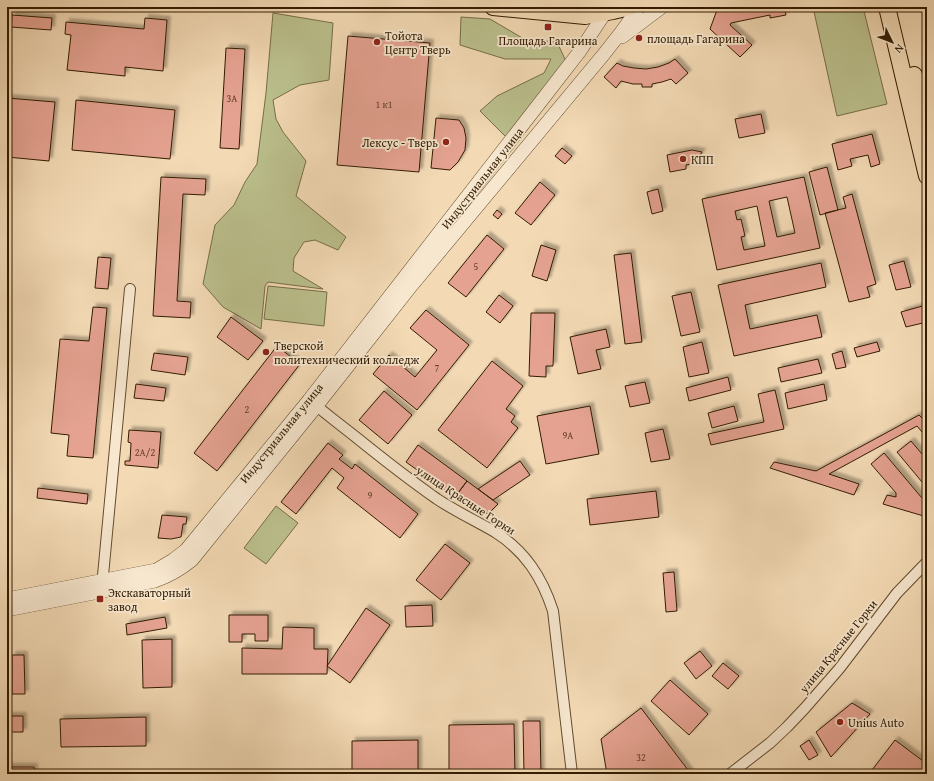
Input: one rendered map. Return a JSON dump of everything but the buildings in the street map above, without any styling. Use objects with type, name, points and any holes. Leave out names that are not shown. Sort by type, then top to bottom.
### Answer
[{"type":"main road","points":[[493,7],[585,16],[616,9]]},
{"type":"main road","points":[[887,7],[927,176]]},
{"type":"main road","points":[[898,7],[927,123]]},
{"type":"street","name":"Индустриальная улица","points":[[7,610],[102,586],[156,570],[170,563],[182,554],[313,403],[412,285],[609,47],[639,7]]},
{"type":"street","name":"Индустриальная улица","points":[[609,47],[662,7]]},
{"type":"street","points":[[616,9],[622,24],[622,31]]},
{"type":"street","name":"Индустриальная улица","points":[[313,403],[587,41],[616,9]]},
{"type":"street","points":[[572,15],[577,17],[585,25],[587,30],[587,41]]},
{"type":"street","points":[[102,586],[130,289]]},
{"type":"street","name":"улица Красные Горки","points":[[313,403],[400,472],[439,500],[496,533],[510,543],[532,566],[548,595],[552,611],[572,774]]},
{"type":"street","name":"улица Красные Горки","points":[[730,774],[770,743],[792,722],[840,669],[897,593],[927,562]]},
{"type":"street","name":"Индустриальная улица","points":[[7,599],[102,586]]},
{"type":"green space","points":[[813,7],[863,7],[887,104],[837,116]]},
{"type":"green space","points":[[273,13],[333,23],[329,80],[300,85],[273,100],[276,119],[283,132],[306,161],[296,196],[346,237],[338,250],[315,240],[304,242],[294,258],[293,271],[323,289],[268,282],[265,286],[261,329],[223,307],[203,284],[215,225],[234,205],[245,182],[257,164],[266,93]]},
{"type":"green space","points":[[461,17],[490,19],[524,39],[557,42],[570,70],[510,141],[480,111],[497,96],[544,73],[551,59],[505,59],[460,45]]},
{"type":"green space","points":[[268,286],[327,292],[324,326],[264,319]]},
{"type":"green space","points":[[276,506],[298,523],[266,564],[244,548]]},
{"type":"place","name":"Площадь Гагарина","points":[[548,27]]},
{"type":"place","name":"площадь Гагарина","points":[[639,38]]},
{"type":"place","name":"Тойота Центр Тверь","points":[[377,42]]},
{"type":"place","name":"Лексус - Тверь","points":[[446,142]]},
{"type":"place","name":"КПП","points":[[683,159]]},
{"type":"place","name":"Тверской политехнический колледж","points":[[266,352]]},
{"type":"place","name":"Экскаваторный завод","points":[[100,599]]},
{"type":"place","name":"Unius Auto","points":[[840,722]]}]
